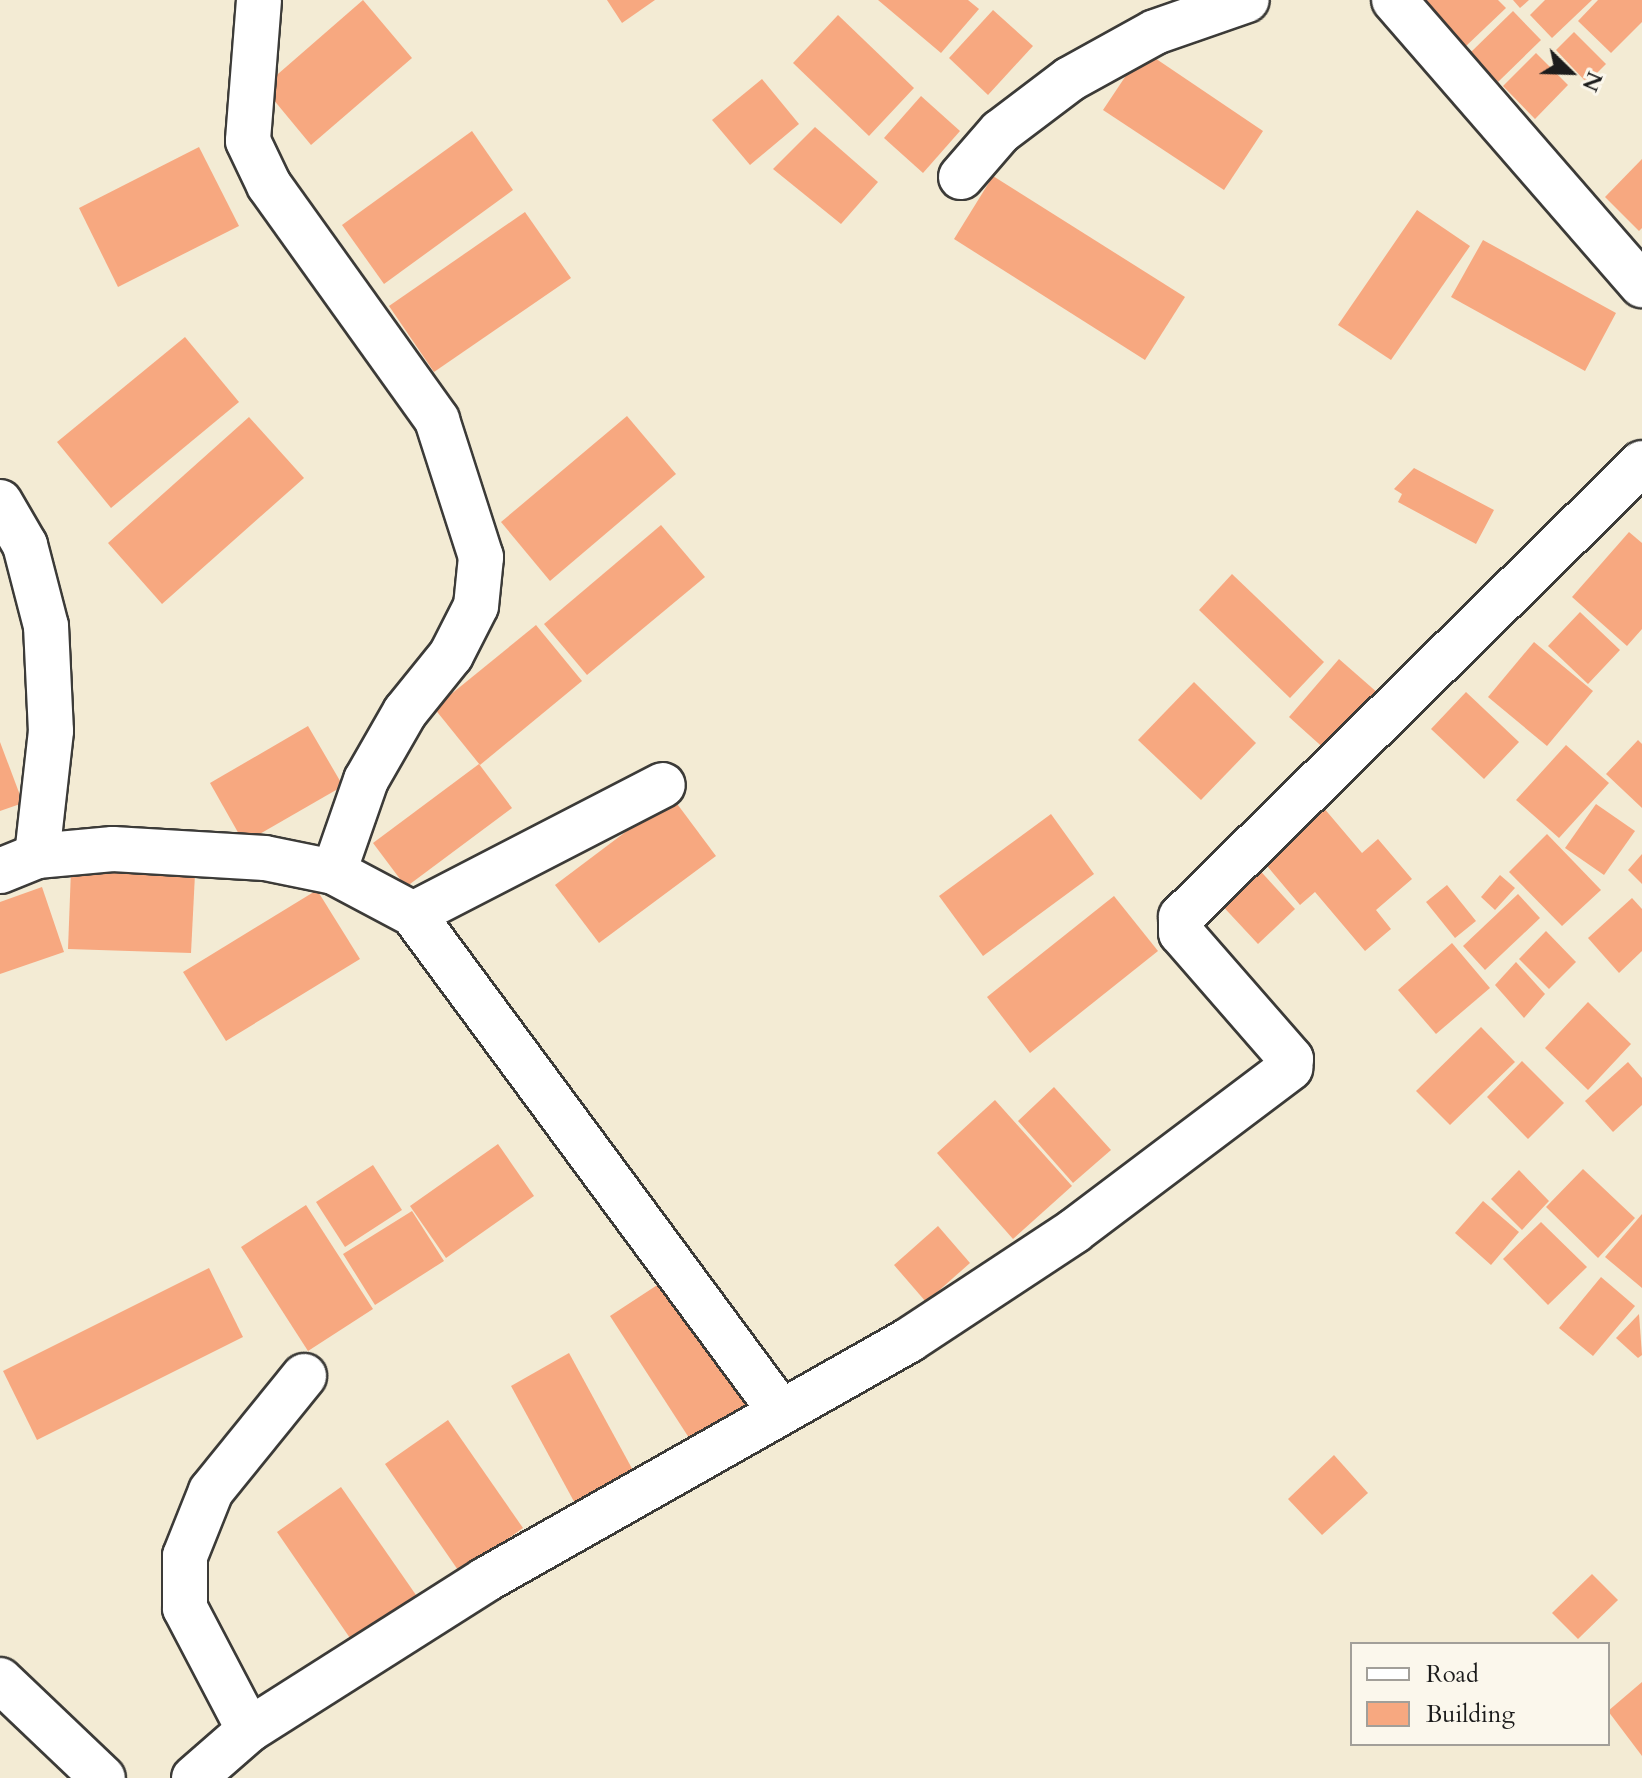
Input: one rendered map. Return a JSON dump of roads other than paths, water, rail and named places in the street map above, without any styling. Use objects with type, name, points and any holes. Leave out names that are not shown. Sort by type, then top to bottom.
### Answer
[{"type":"street","points":[[259,0],[248,141],[269,185],[437,420],[481,557],[476,606],[451,655],[405,712],[366,780],[334,872]]},
{"type":"street","points":[[961,177],[1000,132],[1070,79],[1155,32],[1247,0]]},
{"type":"street","points":[[1394,0],[1642,285]]},
{"type":"street","points":[[194,1778],[249,1730],[485,1580],[909,1340],[1074,1231],[1290,1068],[1291,1059],[1181,933],[1181,917],[1642,463]]},
{"type":"street","points":[[0,502],[25,545],[46,626],[51,731],[18,863],[143,851],[265,858],[334,872],[413,914],[781,1412]]},
{"type":"street","points":[[413,914],[663,785]]},
{"type":"street","points":[[249,1730],[185,1608],[185,1556],[211,1491],[304,1376]]},
{"type":"street","points":[[0,1680],[103,1778]]}]
